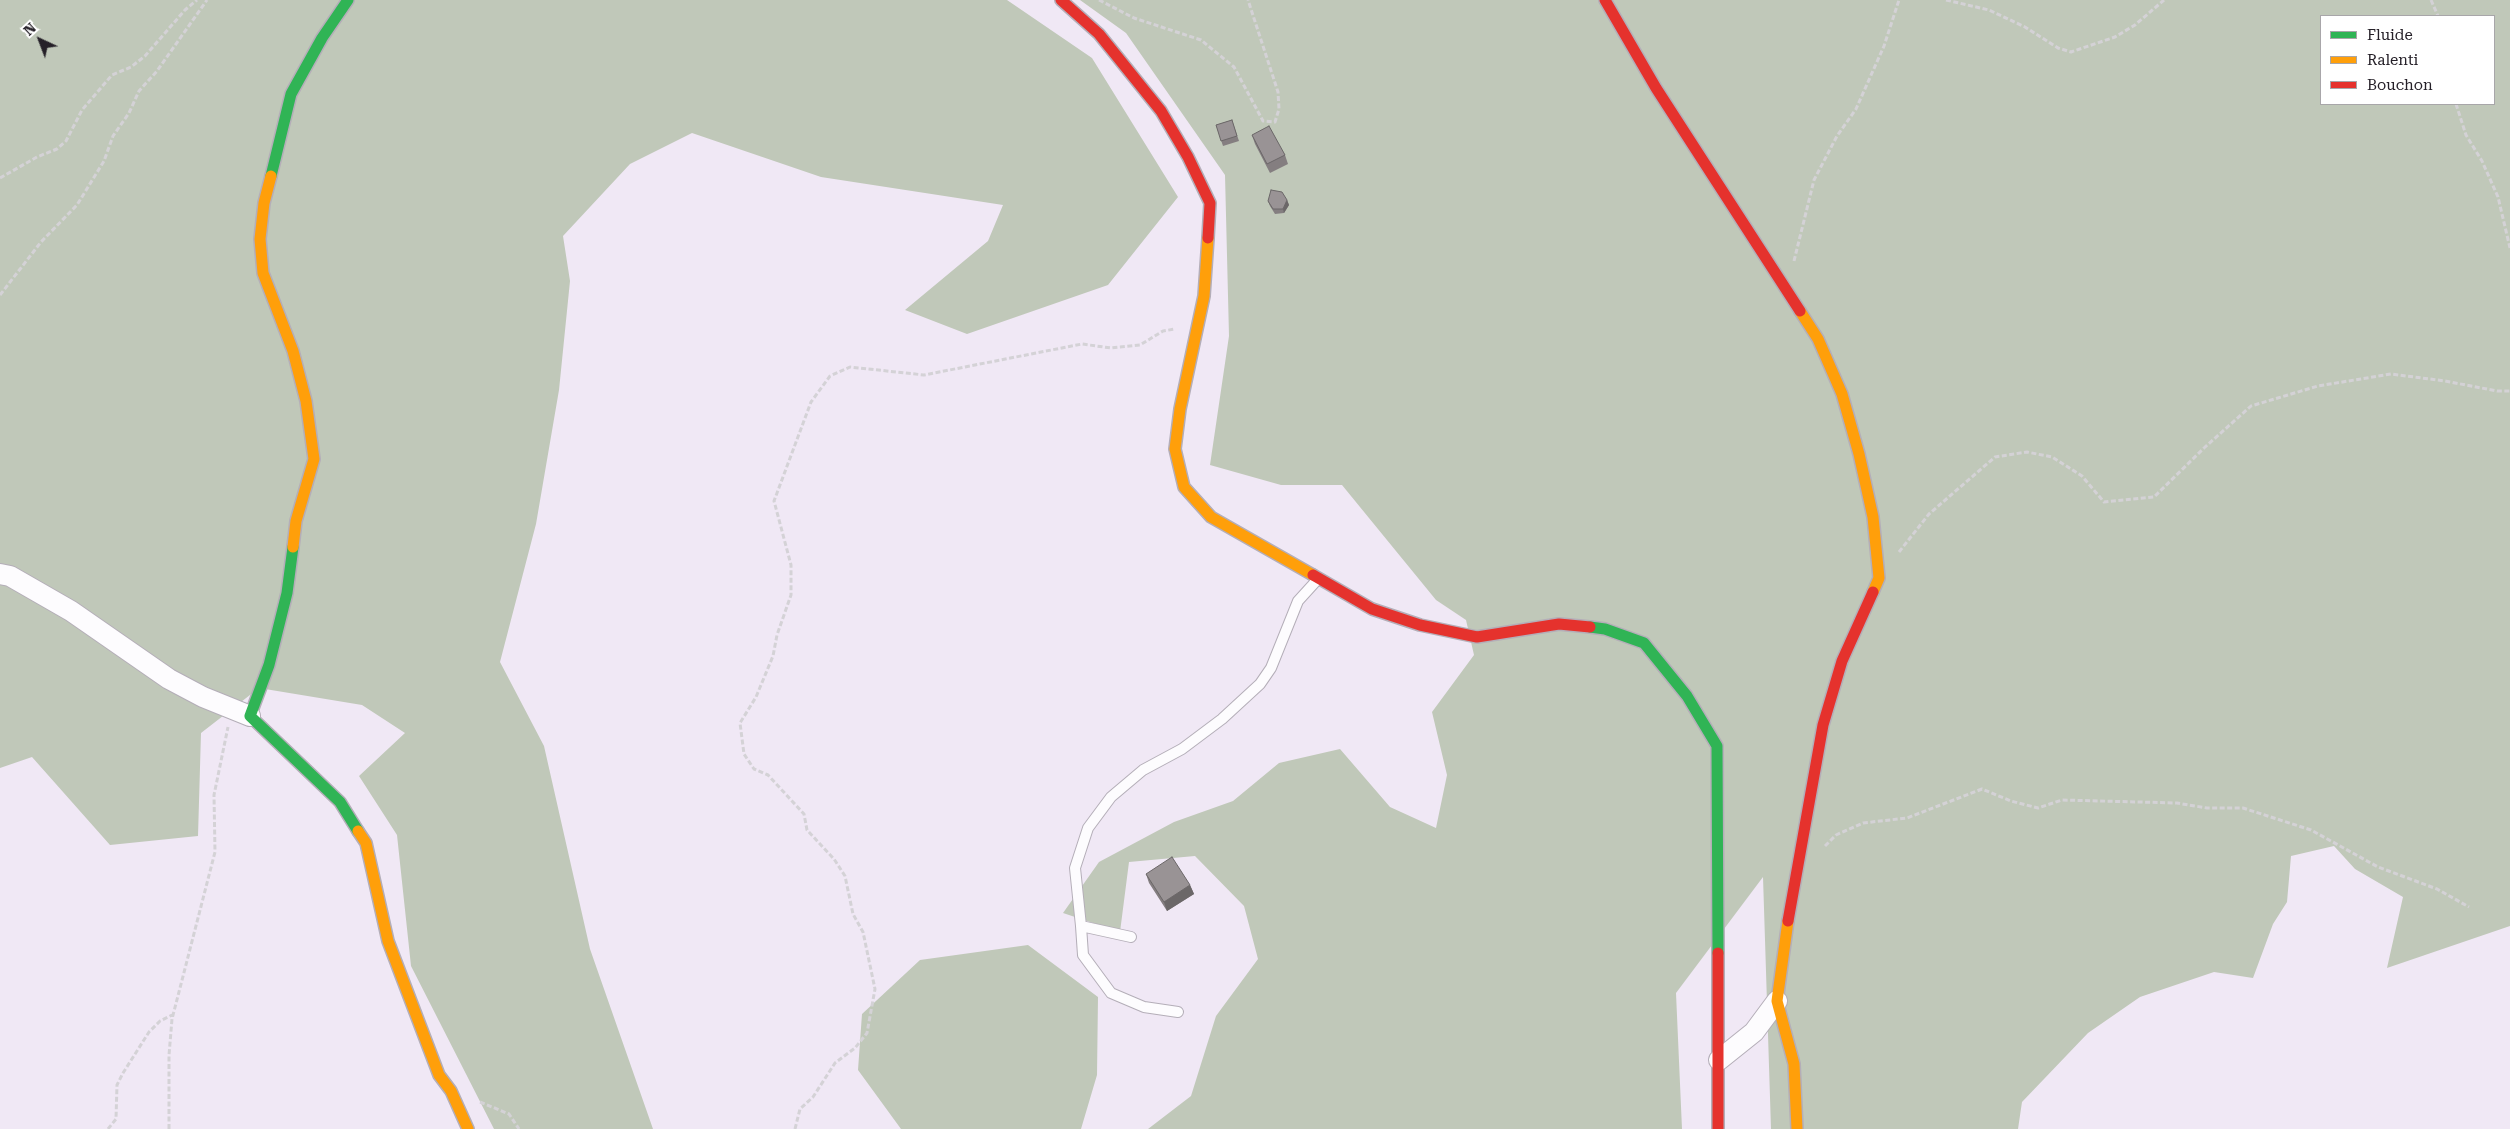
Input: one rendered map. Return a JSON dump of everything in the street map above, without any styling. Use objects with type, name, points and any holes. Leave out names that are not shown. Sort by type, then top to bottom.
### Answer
[{"type":"street","points":[[242,713],[268,665],[287,593],[296,521],[314,459],[306,401],[293,352],[263,273],[260,239],[264,203],[292,94],[322,38],[348,0]]},
{"type":"street","points":[[1061,0],[1099,34],[1161,111],[1188,158],[1210,203],[1204,296],[1180,409],[1175,449],[1184,487],[1211,517],[1372,609],[1420,625],[1477,637],[1559,624],[1605,628],[1644,643],[1687,696],[1717,746],[1718,1129]]},
{"type":"street","points":[[1605,0],[1660,95],[1818,339],[1842,394],[1859,454],[1873,518],[1879,578],[1842,661],[1823,725],[1786,934],[1777,1001],[1794,1064],[1797,1129]]},
{"type":"street","points":[[0,574],[10,576],[72,611],[169,679],[203,698],[242,713],[340,802],[366,843],[388,941],[439,1075],[451,1091],[468,1129]]},
{"type":"street","points":[[1719,1060],[1754,1032],[1777,1001]]},
{"type":"lane","points":[[1178,1012],[1144,1007],[1111,992],[1083,956],[1075,868],[1088,828],[1111,797],[1143,770],[1182,749],[1222,719],[1260,684],[1270,668],[1298,602],[1319,578]]},
{"type":"lane","points":[[1081,926],[1131,937]]},
{"type":"path","points":[[0,178],[37,157],[56,149],[66,141],[82,110],[112,76],[131,67],[145,56],[185,10],[198,0]]},
{"type":"path","points":[[0,295],[41,242],[77,206],[104,161],[113,136],[129,113],[139,91],[157,71],[207,0]]},
{"type":"path","points":[[1098,0],[1134,18],[1201,40],[1234,67],[1263,121],[1275,122],[1279,109],[1278,92],[1248,0]]},
{"type":"path","points":[[1783,284],[1794,261],[1814,180],[1837,136],[1856,108],[1884,46],[1899,0]]},
{"type":"path","points":[[1946,0],[1989,10],[2025,27],[2058,48],[2071,52],[2122,33],[2135,26],[2164,0]]},
{"type":"path","points":[[2431,0],[2438,15]]},
{"type":"path","points":[[2456,105],[2466,135],[2482,160],[2498,196],[2510,248]]},
{"type":"path","points":[[795,1129],[800,1109],[821,1086],[835,1063],[854,1048],[867,1033],[875,989],[863,932],[853,914],[845,876],[834,859],[808,830],[804,814],[768,775],[754,769],[744,754],[740,723],[756,697],[773,656],[777,635],[791,595],[791,565],[774,500],[811,402],[830,376],[850,367],[924,375],[1082,344],[1111,348],[1140,345],[1163,331],[1197,328]]},
{"type":"path","points":[[1879,578],[1929,514],[1995,457],[2027,452],[2052,457],[2082,476],[2104,502],[2154,497],[2204,448],[2252,406],[2318,386],[2390,374],[2510,392]]},
{"type":"path","points":[[169,1129],[170,1040],[173,1014],[215,852],[214,795],[220,761],[227,740],[229,719],[242,713]]},
{"type":"path","points":[[1823,848],[1836,835],[1863,822],[1907,818],[1982,789],[2011,802],[2038,808],[2062,800],[2177,803],[2206,808],[2243,808],[2311,830],[2378,867],[2437,889],[2469,907]]},
{"type":"path","points":[[108,1129],[116,1119],[117,1085],[123,1073],[149,1032],[160,1021],[173,1014]]},
{"type":"path","points":[[451,1091],[509,1114],[519,1129]]},
{"type":"green space","points":[[0,0],[1007,0],[1092,58],[1178,197],[1108,285],[967,334],[905,310],[988,241],[1003,205],[821,177],[692,133],[630,164],[563,236],[570,281],[559,390],[536,524],[500,662],[544,746],[590,949],[653,1129],[494,1129],[411,966],[397,835],[359,776],[405,733],[362,705],[259,688],[201,733],[198,836],[110,845],[32,757],[0,768]]},
{"type":"green space","points":[[1080,0],[2510,0],[2510,926],[2387,968],[2403,897],[2355,869],[2334,846],[2291,856],[2287,902],[2273,924],[2253,978],[2214,972],[2140,997],[2088,1033],[2022,1102],[2018,1129],[1771,1129],[1763,877],[1676,993],[1682,1129],[1148,1129],[1191,1096],[1216,1016],[1258,959],[1244,906],[1195,856],[1129,862],[1120,932],[1063,913],[1099,862],[1174,822],[1233,801],[1279,763],[1340,749],[1390,807],[1436,828],[1447,775],[1432,712],[1474,655],[1466,620],[1436,600],[1342,485],[1281,485],[1210,465],[1229,336],[1225,175],[1126,33]]},
{"type":"green space","points":[[1028,945],[1098,997],[1097,1075],[1081,1129],[901,1129],[858,1070],[862,1014],[920,960]]},
{"type":"building","points":[[1232,120],[1237,136],[1221,141],[1216,125]]},
{"type":"building","points":[[1269,126],[1285,155],[1267,164],[1252,135]]},
{"type":"building","points":[[1271,190],[1282,192],[1287,200],[1283,209],[1273,209],[1268,201]]},
{"type":"building","points":[[1172,857],[1190,885],[1164,902],[1146,874]]},
{"type":"traffic: fast","points":[[271,176],[291,94],[322,38],[348,0]]},
{"type":"traffic: fast","points":[[293,547],[287,593],[269,665],[250,716],[340,802],[358,831]]},
{"type":"traffic: fast","points":[[1590,627],[1605,629],[1644,643],[1687,696],[1717,746],[1718,953]]},
{"type":"traffic: slow","points":[[271,176],[264,203],[260,239],[263,273],[293,351],[306,401],[314,459],[296,521],[293,547]]},
{"type":"traffic: slow","points":[[1208,238],[1204,296],[1180,409],[1175,449],[1184,487],[1211,517],[1313,575]]},
{"type":"traffic: slow","points":[[1800,311],[1818,339],[1842,394],[1859,454],[1873,517],[1879,578],[1873,592]]},
{"type":"traffic: slow","points":[[358,831],[366,843],[388,941],[439,1075],[451,1091],[468,1129]]},
{"type":"traffic: slow","points":[[1788,921],[1777,1001],[1794,1064],[1797,1129]]},
{"type":"traffic: jam","points":[[1061,0],[1099,34],[1161,111],[1188,157],[1210,203],[1208,238]]},
{"type":"traffic: jam","points":[[1605,0],[1656,88],[1800,311]]},
{"type":"traffic: jam","points":[[1313,575],[1372,609],[1420,625],[1477,637],[1559,624],[1590,627]]},
{"type":"traffic: jam","points":[[1788,921],[1823,725],[1842,661],[1873,592]]},
{"type":"traffic: jam","points":[[1718,953],[1718,1129]]}]
